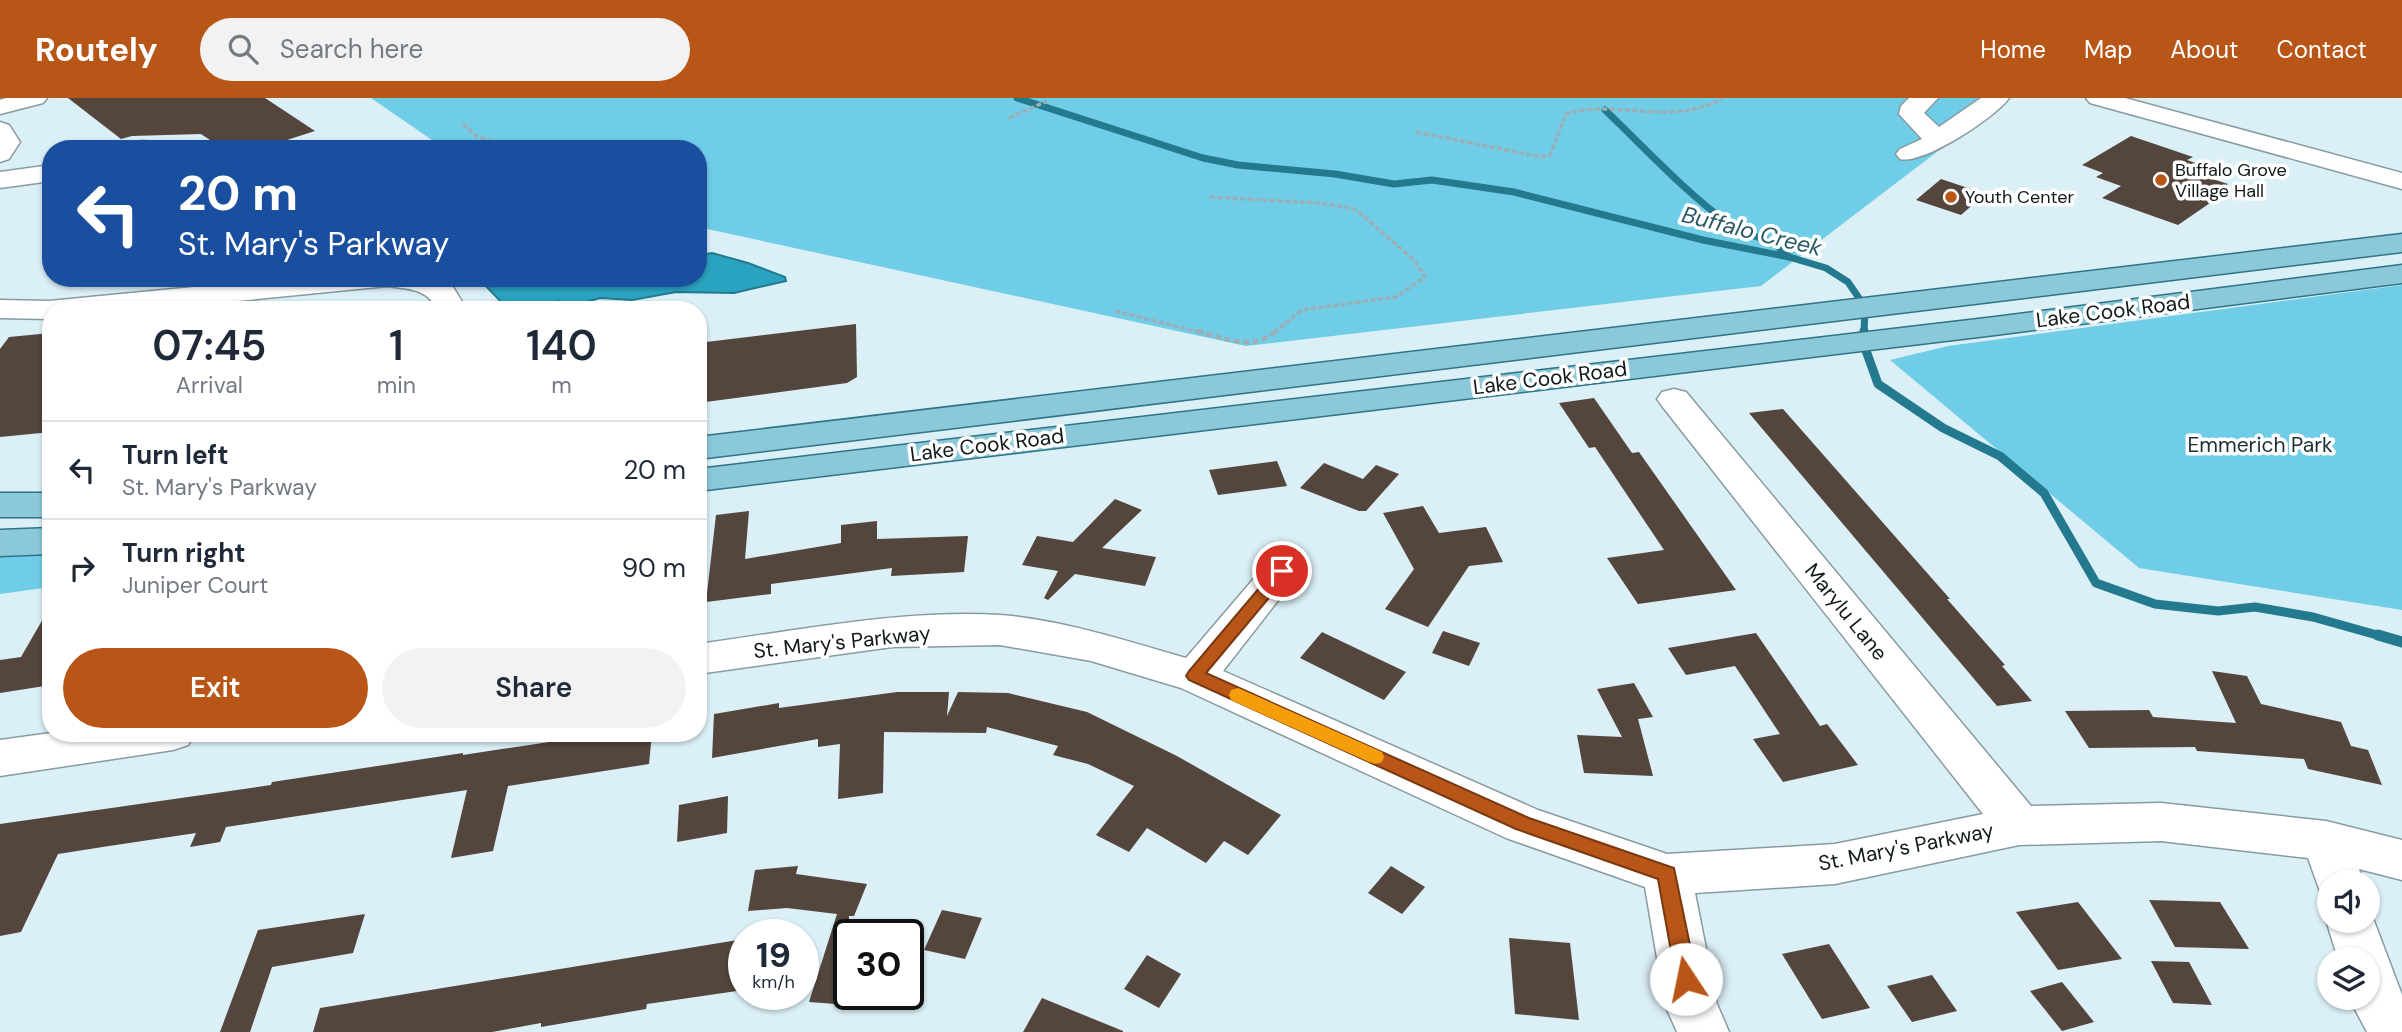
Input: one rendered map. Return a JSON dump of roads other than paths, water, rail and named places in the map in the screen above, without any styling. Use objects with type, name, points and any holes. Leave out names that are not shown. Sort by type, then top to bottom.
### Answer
[{"type":"main road","name":"Lake Cook Road","points":[[707,447],[2402,243]]},
{"type":"main road","name":"Lake Cook Road","points":[[707,479],[1995,326],[2402,274]]},
{"type":"main road","points":[[0,505],[42,505]]},
{"type":"main road","points":[[0,543],[42,541]]},
{"type":"street","points":[[0,107],[35,98]]},
{"type":"street","points":[[1927,98],[1913,106],[1911,114],[1937,140]]},
{"type":"street","points":[[1909,154],[1937,140],[1997,98]]},
{"type":"street","points":[[2098,98],[2402,181]]},
{"type":"street","points":[[0,130],[7,142],[0,154]]},
{"type":"street","points":[[0,164],[42,166]]},
{"type":"street","points":[[0,180],[42,174]]},
{"type":"street","points":[[223,301],[282,287]]},
{"type":"street","points":[[434,287],[449,301]]},
{"type":"street","points":[[0,309],[42,310]]},
{"type":"street","name":"Marylu Lane","points":[[1674,399],[2019,826]]},
{"type":"street","points":[[1195,676],[1282,571]]},
{"type":"street","name":"St. Mary's Parkway","points":[[707,658],[892,632],[1000,630],[1091,646],[1195,676],[1522,824],[1667,874],[1835,864],[2019,826],[2161,822],[2332,861],[2402,860]]},
{"type":"street","points":[[0,758],[111,742]]},
{"type":"street","points":[[1667,874],[1691,1005],[1703,1032]]},
{"type":"street","points":[[2380,1006],[2396,1032]]},
{"type":"waterway","name":"Buffalo Creek","points":[[1017,98],[1203,158],[1238,165],[1335,174],[1394,184],[1432,180],[1514,192],[1703,240],[1789,257]]},
{"type":"waterway","points":[[1605,110],[1712,211],[1737,229],[1775,245],[1789,257]]},
{"type":"waterway","name":"Buffalo Creek","points":[[1789,257],[1826,268],[1848,282],[1865,307],[1864,333]]},
{"type":"waterway","name":"Buffalo Creek","points":[[1864,333],[1864,345],[1878,384],[1943,428],[2000,456],[2044,493],[2096,583],[2155,604],[2218,611],[2255,607],[2313,617],[2384,637]]},
{"type":"waterway","name":"Buffalo Creek","points":[[2378,635],[2402,642]]},
{"type":"place","name":"Buffalo Grove Village Hall","points":[[2161,180]]},
{"type":"place","name":"Youth Center","points":[[1951,197]]},
{"type":"park label","name":"Emmerich Park","points":[[2260,445]]}]
